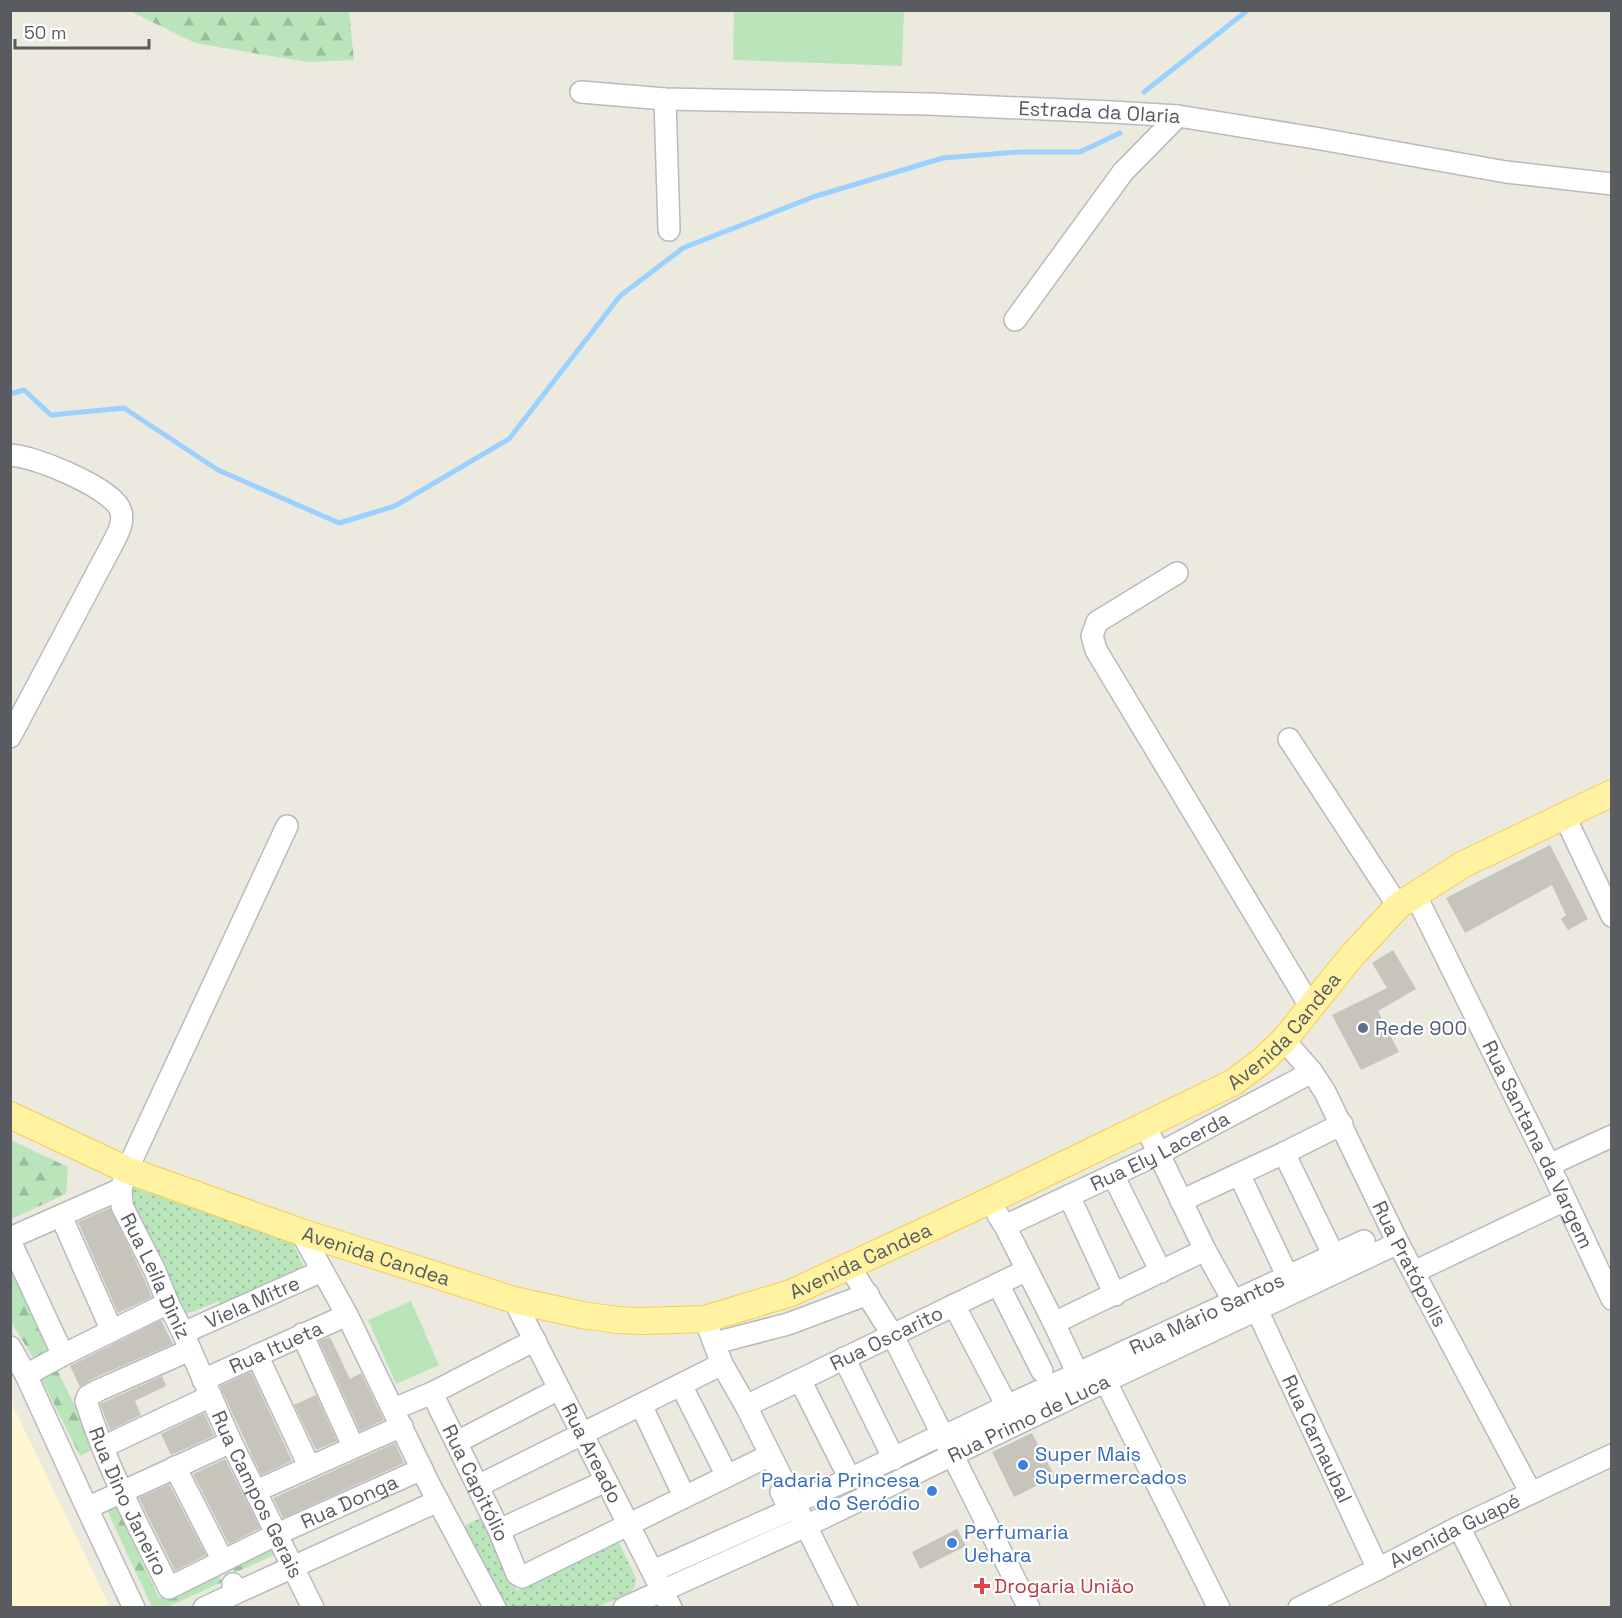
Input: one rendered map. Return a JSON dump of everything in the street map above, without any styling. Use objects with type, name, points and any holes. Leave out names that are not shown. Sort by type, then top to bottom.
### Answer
[{"type":"main road","name":"Avenida Candea","points":[[10,1115],[124,1180],[301,1232],[514,1300],[582,1316],[618,1320],[705,1319],[791,1293],[1234,1082],[1263,1060],[1284,1040],[1350,958],[1406,900],[1461,865],[1611,793]]},
{"type":"street","name":"Estrada da Olaria","points":[[581,92],[665,99],[928,104],[1178,116],[1506,172],[1611,184]]},
{"type":"street","points":[[665,99],[669,230]]},
{"type":"street","points":[[1015,320],[1123,172],[1178,116]]},
{"type":"street","points":[[10,455],[53,467],[82,480],[111,498],[120,508],[122,516],[121,527],[10,737]]},
{"type":"street","points":[[1177,573],[1097,622],[1092,636],[1096,650],[1310,1006]]},
{"type":"street","name":"Rua Santana da Vargem","points":[[1289,739],[1406,900],[1549,1165],[1611,1299]]},
{"type":"street","points":[[1564,815],[1611,916]]},
{"type":"street","points":[[63,1355],[10,1239],[61,1216],[124,1180],[287,826]]},
{"type":"street","name":"Rua Pratópolis","points":[[1284,1040],[1322,1087],[1398,1243],[1531,1493]]},
{"type":"street","name":"Rua Ely Lacerda","points":[[1005,1226],[1158,1154],[1312,1072]]},
{"type":"street","points":[[1181,1201],[1341,1124]]},
{"type":"street","name":"Rua Carnaubal","points":[[1145,1125],[1205,1250],[1244,1309],[1378,1569]]},
{"type":"street","points":[[1549,1165],[1611,1136]]},
{"type":"street","points":[[1284,1153],[1333,1254]]},
{"type":"street","points":[[1239,1174],[1287,1275]]},
{"type":"street","points":[[1113,1175],[1161,1272]]},
{"type":"street","name":"Rua Leila Diniz","points":[[124,1180],[122,1206],[155,1271],[207,1388]]},
{"type":"street","points":[[1069,1196],[1115,1295]]},
{"type":"street","points":[[989,1200],[1005,1226],[1081,1382]]},
{"type":"street","points":[[1414,1272],[1565,1200]]},
{"type":"street","points":[[61,1216],[112,1330]]},
{"type":"street","name":"Rua Capitólio","points":[[301,1232],[347,1315],[438,1501],[495,1608]]},
{"type":"street","name":"Rua Mário Santos","points":[[808,1497],[1007,1406],[1081,1382],[1244,1309],[1287,1275],[1365,1240]]},
{"type":"street","name":"Rua Primo de Luca","points":[[624,1608],[806,1526],[951,1456],[1081,1382],[1106,1382],[1244,1309],[1398,1243]]},
{"type":"street","points":[[1054,1323],[1205,1250]]},
{"type":"street","points":[[849,1266],[892,1334],[947,1434],[951,1456],[1029,1608]]},
{"type":"street","name":"Rua Oscarito","points":[[746,1406],[1027,1270]]},
{"type":"street","name":"Viela Mitre","points":[[90,1413],[86,1401],[88,1396],[186,1341],[322,1271]]},
{"type":"street","points":[[998,1284],[1042,1371]]},
{"type":"street","points":[[715,1343],[788,1324],[868,1294]]},
{"type":"street","name":"Rua Areado","points":[[514,1300],[662,1590]]},
{"type":"street","points":[[26,1375],[168,1303]]},
{"type":"street","points":[[954,1305],[1007,1406]]},
{"type":"street","name":"Rua Itueta","points":[[103,1447],[207,1388],[257,1355],[347,1315]]},
{"type":"street","points":[[662,1590],[790,1510],[746,1406],[722,1364],[705,1319]]},
{"type":"street","points":[[302,1334],[353,1446]]},
{"type":"street","points":[[256,1491],[353,1446],[432,1393],[535,1340]]},
{"type":"street","points":[[10,1347],[26,1375],[134,1608]]},
{"type":"street","points":[[257,1355],[309,1466]]},
{"type":"street","points":[[844,1358],[894,1458]]},
{"type":"street","points":[[478,1486],[722,1364]]},
{"type":"street","points":[[800,1380],[850,1479]]},
{"type":"street","points":[[1106,1382],[1218,1608]]},
{"type":"street","points":[[681,1385],[727,1476]]},
{"type":"street","name":"Rua Campos Gerais","points":[[207,1388],[231,1442],[313,1608]]},
{"type":"street","points":[[457,1442],[560,1389]]},
{"type":"street","name":"Rua Capitólio","points":[[432,1393],[499,1530],[517,1574],[522,1577],[629,1524]]},
{"type":"street","points":[[641,1405],[684,1496]]},
{"type":"street","name":"Rua Dino Janeiro","points":[[90,1413],[122,1492],[169,1588]]},
{"type":"street","points":[[87,1508],[231,1442]]},
{"type":"street","name":"Avenida Guapé","points":[[1299,1608],[1459,1527],[1611,1455]]},
{"type":"street","points":[[629,1524],[766,1456]]},
{"type":"street","points":[[766,1456],[806,1526],[847,1608]]},
{"type":"street","points":[[175,1467],[223,1561]]},
{"type":"street","name":"Rua Donga","points":[[169,1588],[277,1534],[422,1468]]},
{"type":"street","points":[[499,1530],[606,1481]]},
{"type":"street","points":[[204,1608],[236,1593],[232,1584],[238,1592],[438,1501]]},
{"type":"street","points":[[1459,1527],[1500,1608]]},
{"type":"shaded area","points":[[12,1404],[110,1607],[11,1607],[10,1405]]},
{"type":"green space","points":[[130,11],[349,11],[354,60],[309,62],[195,43]]},
{"type":"green space","points":[[734,11],[904,11],[902,66],[733,60]]},
{"type":"green space","points":[[11,1140],[68,1167],[66,1194],[11,1219]]},
{"type":"green space","points":[[135,1188],[292,1241],[307,1274],[222,1310],[219,1301],[182,1316],[121,1194]]},
{"type":"green space","points":[[10,1266],[55,1355],[34,1359],[11,1322]]},
{"type":"green space","points":[[411,1301],[439,1365],[396,1384],[368,1320]]},
{"type":"green space","points":[[55,1366],[96,1448],[80,1456],[39,1374]]},
{"type":"green space","points":[[114,1502],[159,1598],[217,1571],[222,1582],[168,1607],[152,1607],[105,1506]]},
{"type":"green space","points":[[480,1518],[517,1591],[618,1541],[636,1578],[635,1586],[631,1592],[598,1607],[499,1607],[460,1528]]},
{"type":"green space","points":[[272,1545],[277,1554],[234,1573],[230,1564]]},
{"type":"building","points":[[1550,845],[1588,919],[1568,930],[1561,919],[1566,915],[1552,885],[1465,933],[1446,898]]},
{"type":"building","name":"Rede 900","points":[[1393,950],[1416,989],[1378,1011],[1399,1052],[1361,1070],[1332,1015],[1387,988],[1372,963]]},
{"type":"building","points":[[110,1208],[152,1297],[118,1313],[78,1222]]},
{"type":"building","points":[[161,1320],[173,1344],[94,1378],[80,1387],[70,1366]]},
{"type":"building","points":[[330,1337],[350,1379],[361,1373],[384,1420],[360,1431],[319,1341]]},
{"type":"building","points":[[251,1372],[292,1461],[261,1475],[220,1386]]},
{"type":"building","points":[[162,1376],[166,1386],[135,1401],[141,1415],[110,1430],[100,1404]]},
{"type":"building","points":[[316,1395],[337,1441],[316,1450],[294,1405]]},
{"type":"building","points":[[204,1413],[214,1436],[171,1455],[161,1434]]},
{"type":"building","name":"Super Mais Supermercados","points":[[1032,1433],[1055,1477],[1014,1497],[992,1452]]},
{"type":"building","points":[[395,1443],[404,1463],[283,1518],[273,1498]]},
{"type":"building","points":[[225,1459],[260,1528],[229,1544],[193,1474]]},
{"type":"building","points":[[169,1484],[206,1555],[175,1571],[139,1498]]},
{"type":"building","points":[[957,1529],[966,1546],[920,1569],[912,1552]]},
{"type":"waterway","points":[[1144,92],[1248,10]]},
{"type":"waterway","points":[[10,394],[24,390],[51,415],[124,408],[218,470],[339,523],[395,506],[509,439],[620,296],[683,248],[813,197],[943,158],[1019,152],[1080,152],[1120,133]]},
{"type":"place","name":"Rede 900","points":[[1363,1028]]},
{"type":"place","name":"Super Mais Supermercados","points":[[1023,1465]]},
{"type":"place","name":"Padaria Princesa do Seródio","points":[[932,1491]]},
{"type":"place","name":"Perfumaria Uehara","points":[[952,1543]]},
{"type":"place","name":"Drogaria União","points":[[982,1586]]}]
